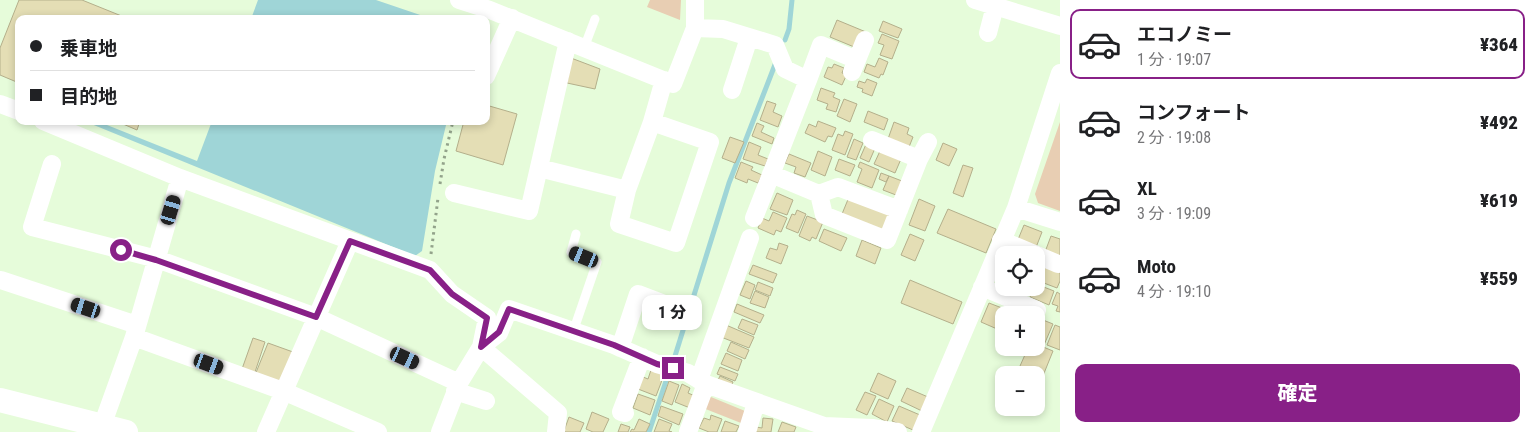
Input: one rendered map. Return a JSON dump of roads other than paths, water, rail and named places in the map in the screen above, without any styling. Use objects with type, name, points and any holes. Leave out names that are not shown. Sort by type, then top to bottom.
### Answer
[{"type":"main road","points":[[0,400],[126,432]]},
{"type":"street","points":[[459,0],[492,5],[512,18],[673,84],[695,28],[695,0]]},
{"type":"street","points":[[975,0],[1060,26]]},
{"type":"street","points":[[988,33],[995,6]]},
{"type":"street","points":[[490,67],[512,18]]},
{"type":"street","points":[[695,28],[723,29],[775,45],[785,69],[808,80]]},
{"type":"street","points":[[732,90],[749,38]]},
{"type":"street","points":[[754,218],[820,45],[854,66],[865,40]]},
{"type":"street","points":[[454,193],[528,211],[576,44]]},
{"type":"street","points":[[921,432],[1016,208],[1060,73]]},
{"type":"street","points":[[652,122],[710,142],[676,243],[618,224],[627,190],[652,122],[664,80]]},
{"type":"street","points":[[0,104],[15,110]]},
{"type":"street","points":[[53,125],[180,178],[430,270],[452,294],[487,318],[481,347]]},
{"type":"street","points":[[872,140],[919,159]]},
{"type":"street","points":[[819,194],[824,215],[887,240],[919,159],[928,142]]},
{"type":"street","points":[[52,164],[32,227],[156,260],[316,317],[486,401]]},
{"type":"street","points":[[539,168],[627,190]]},
{"type":"street","points":[[771,174],[819,194],[838,187],[899,210]]},
{"type":"street","points":[[102,426],[136,331],[180,178]]},
{"type":"street","points":[[1016,208],[1060,222]]},
{"type":"street","points":[[688,432],[750,238]]},
{"type":"street","points":[[1001,240],[1058,264]]},
{"type":"street","points":[[266,432],[350,241]]},
{"type":"street","points":[[1,280],[136,331],[378,432]]},
{"type":"street","points":[[982,287],[1027,306]]},
{"type":"street","points":[[620,348],[638,294],[672,307]]},
{"type":"street","points":[[440,432],[457,387],[481,347],[499,332],[509,309],[620,348],[657,364],[688,373],[703,382],[756,403],[824,426],[872,428],[898,432]]},
{"type":"street","points":[[481,347],[558,413],[556,432]]},
{"type":"street","points":[[625,413],[620,412],[642,357]]},
{"type":"street","points":[[747,432],[756,403]]},
{"type":"lane","points":[[576,44],[595,19]]},
{"type":"lane","points":[[573,332],[597,262],[571,252],[576,234]]},
{"type":"water","points":[[258,0],[376,0],[420,15],[252,15]]},
{"type":"water","points":[[94,125],[107,125],[197,161],[210,125],[446,125],[435,171],[422,251],[415,256]]},
{"type":"waterway","points":[[785,40],[789,29],[792,0]]},
{"type":"waterway","points":[[675,356],[729,183],[776,62]]},
{"type":"waterway","points":[[649,432],[668,375]]}]
